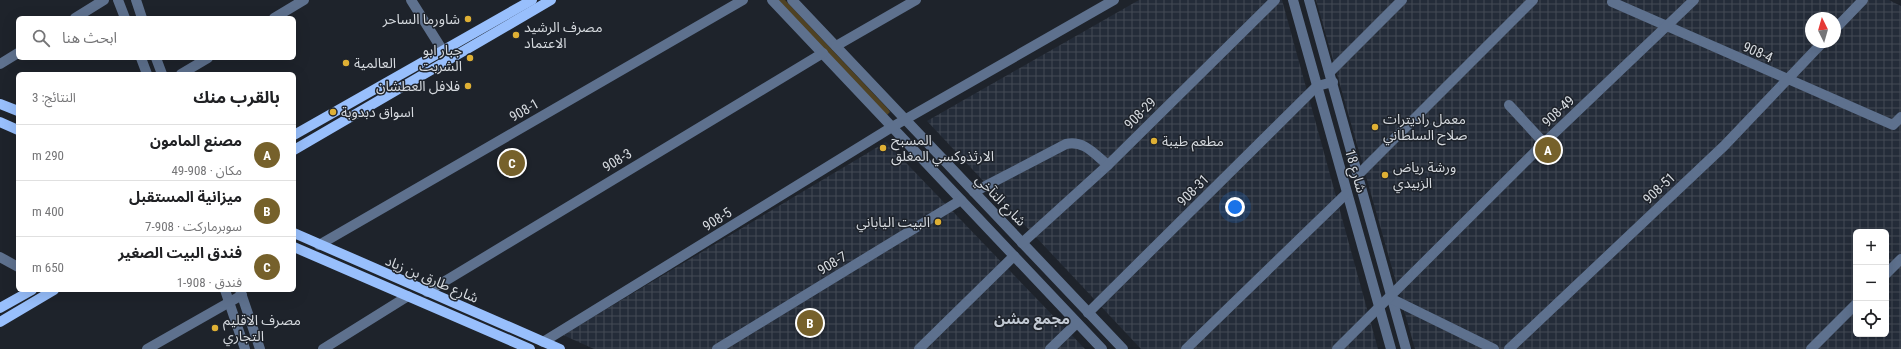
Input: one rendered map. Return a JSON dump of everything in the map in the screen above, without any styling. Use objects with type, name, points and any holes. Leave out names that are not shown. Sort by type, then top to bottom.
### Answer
[{"type":"main road","points":[[296,134],[532,0]]},
{"type":"main road","points":[[296,149],[551,0]]},
{"type":"main road","points":[[0,104],[16,110]]},
{"type":"main road","points":[[0,122],[16,129]]},
{"type":"main road","name":"شارع طارق بن زياد","points":[[296,234],[560,349]]},
{"type":"main road","name":"شارع طارق بن زياد","points":[[296,248],[525,348]]},
{"type":"main road","points":[[0,308],[28,292]]},
{"type":"main road","points":[[0,322],[51,292]]},
{"type":"street","points":[[77,16],[104,0]]},
{"type":"street","points":[[118,0],[124,16]]},
{"type":"street","points":[[136,0],[141,16]]},
{"type":"street","points":[[277,16],[304,0]]},
{"type":"street","points":[[411,0],[443,51]]},
{"type":"street","name":"908-1","points":[[319,245],[743,0]]},
{"type":"street","name":"شارع التآخي","points":[[772,0],[1102,349]]},
{"type":"street","name":"شارع التآخي","points":[[792,0],[1088,313],[1119,348]]},
{"type":"street","points":[[836,46],[916,0]]},
{"type":"street","name":"908-5","points":[[543,342],[892,127],[1114,0]]},
{"type":"street","name":"908-29","points":[[1022,243],[1108,165],[1275,0]]},
{"type":"street","name":"شارع 18","points":[[1293,0],[1391,349]]},
{"type":"street","name":"شارع 18","points":[[1309,0],[1406,349]]},
{"type":"street","points":[[1317,86],[1331,77],[1402,0]]},
{"type":"street","points":[[1358,175],[1533,0]]},
{"type":"street","name":"908-49","points":[[1337,349],[1392,297],[1544,143],[1694,0]]},
{"type":"street","points":[[1841,23],[1863,0]]},
{"type":"street","name":"908-4","points":[[1612,2],[1787,80],[1893,125],[1901,118]]},
{"type":"street","name":"908-51","points":[[1509,349],[1724,146],[1817,48]]},
{"type":"street","name":"908-3","points":[[427,292],[823,53]]},
{"type":"street","points":[[0,64],[16,54]]},
{"type":"street","points":[[141,60],[146,72]]},
{"type":"street","points":[[157,60],[161,72]]},
{"type":"street","points":[[184,72],[205,60]]},
{"type":"street","name":"908-31","points":[[1088,313],[1317,86]]},
{"type":"street","points":[[1509,105],[1544,143]]},
{"type":"street","points":[[974,192],[1066,144],[1075,142],[1083,145],[1108,165]]},
{"type":"street","points":[[1186,349],[1347,193]]},
{"type":"street","name":"908-7","points":[[717,349],[961,200]]},
{"type":"street","points":[[919,349],[1014,256]]},
{"type":"street","points":[[0,257],[16,266]]},
{"type":"street","points":[[1889,271],[1901,259]]},
{"type":"street","points":[[226,292],[246,349]]},
{"type":"street","points":[[147,349],[229,302],[241,293],[260,349]]},
{"type":"street","points":[[323,349],[408,296]]},
{"type":"street","points":[[1392,297],[1494,349]]},
{"type":"street","points":[[1811,349],[1853,307]]},
{"type":"street","points":[[1050,349],[1077,323]]},
{"type":"shaded area","points":[[776,0],[785,0],[888,109],[890,112],[887,115]]},
{"type":"shaded area","points":[[1139,0],[1282,0],[1378,349],[1141,349],[927,121]]},
{"type":"shaded area","points":[[1316,0],[1889,0],[1901,6],[1901,349],[1415,349]]},
{"type":"shaded area","points":[[886,142],[1085,349],[594,349],[563,335]]},
{"type":"place","name":"شاورما الساحر","points":[[468,19]]},
{"type":"place","name":"مصرف الرشيد الاعتماد","points":[[516,35]]},
{"type":"place","name":"جبار ابو الشربت","points":[[470,58]]},
{"type":"place","name":"العالمية","points":[[346,63]]},
{"type":"place","name":"فلافل العطشان","points":[[468,86]]},
{"type":"place","name":"اسواق دبدوبة","points":[[333,112]]},
{"type":"place","name":"معمل راديترات صلاح السلطاني","points":[[1375,127]]},
{"type":"place","name":"مطعم طيبة","points":[[1154,141]]},
{"type":"place","name":"المسبح الارثذوكسي المغلق","points":[[883,148]]},
{"type":"place","name":"مصنع المامون","points":[[1548,150]]},
{"type":"place","name":"فندق البيت الصغير","points":[[512,163]]},
{"type":"place","name":"ورشة رياض الزبيدي","points":[[1385,175]]},
{"type":"place","name":"البيت الياباني","points":[[938,222]]},
{"type":"place","name":"ميزانية المستقبل","points":[[810,323]]},
{"type":"place","name":"مصرف الاقليم التجاري","points":[[215,328]]},
{"type":"district","name":"مجمع مشن","points":[[1032,319]]}]
